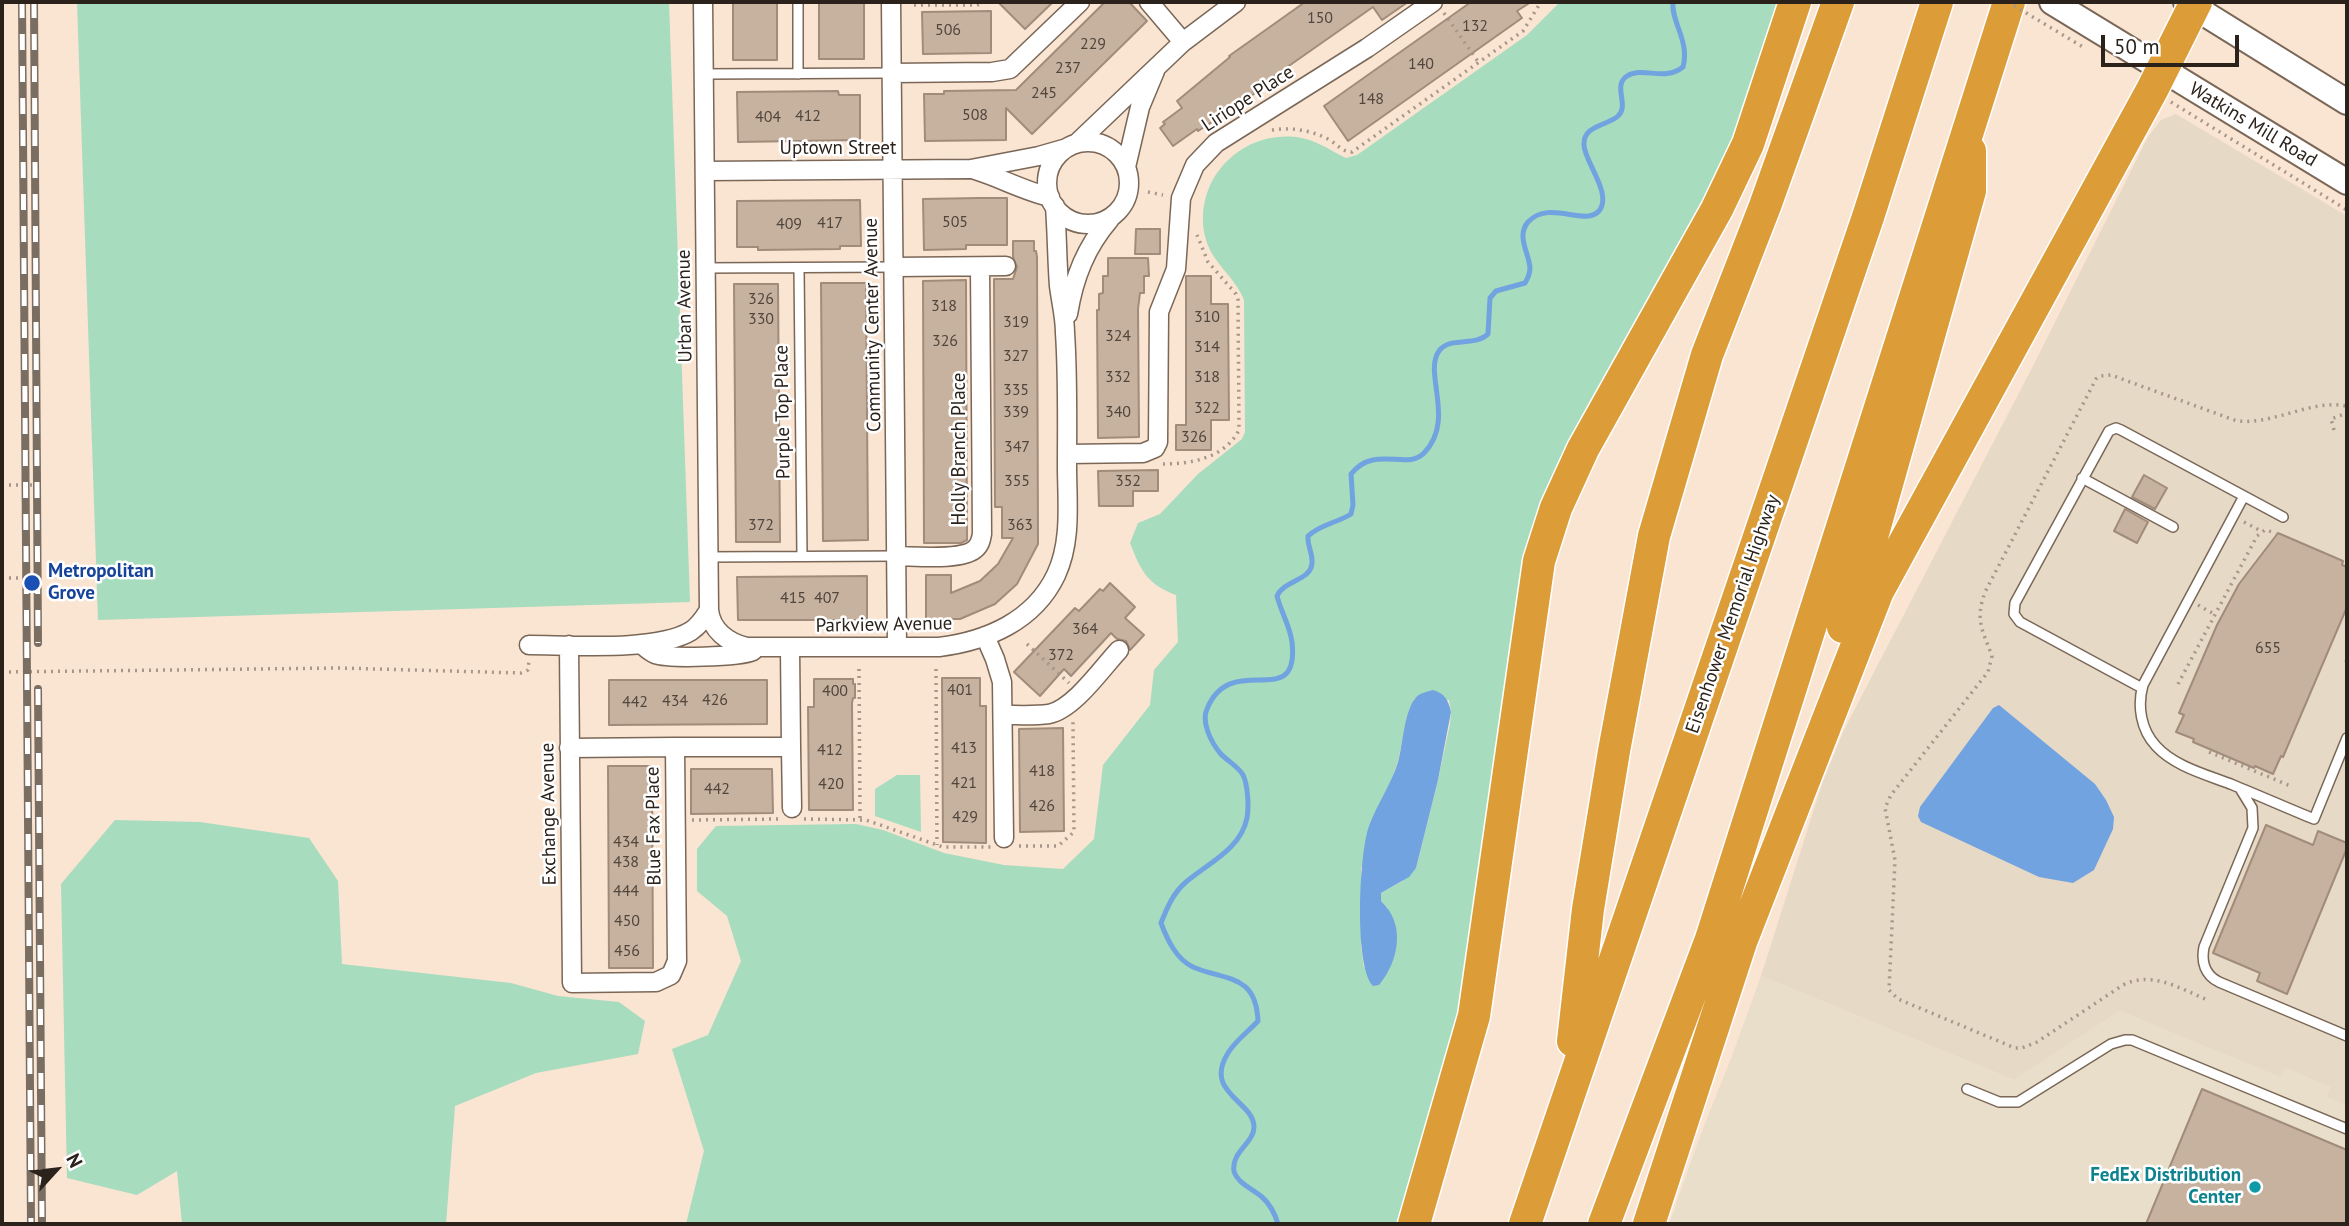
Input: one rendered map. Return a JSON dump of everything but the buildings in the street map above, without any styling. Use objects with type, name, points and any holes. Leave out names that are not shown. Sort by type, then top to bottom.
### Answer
[{"type":"highway","points":[[1413,1224],[1474,1016],[1539,561],[1556,508],[1583,449],[1717,209],[1748,144],[1795,2]]},
{"type":"highway","points":[[1566,1102],[1588,909],[1654,536],[1707,355],[1765,206],[1838,2]]},
{"type":"highway","name":"Eisenhower Memorial Highway","points":[[1525,1224],[1863,230],[1937,2]]},
{"type":"highway","points":[[1604,1224],[1711,939],[2008,2]]},
{"type":"highway","points":[[1649,1224],[1741,942],[1878,591],[2157,80],[2192,3]]},
{"type":"highway","points":[[1787,821],[1824,688],[1872,537],[1970,191],[1970,118]]},
{"type":"main road","name":"Watkins Mill Road","points":[[2052,2],[2086,36],[2157,80],[2347,182]]},
{"type":"main road","points":[[2192,3],[2347,102]]},
{"type":"street","name":"Urban Avenue","points":[[703,2],[709,610]]},
{"type":"street","name":"Community Center Avenue","points":[[891,2],[897,647]]},
{"type":"street","points":[[891,73],[998,72],[1010,69],[1080,2]]},
{"type":"street","points":[[1149,2],[1183,42]]},
{"type":"street","points":[[1072,145],[1100,143],[1120,156],[1126,167],[1129,177],[1126,199],[1113,216],[1104,221],[1081,223],[1071,220],[1052,202],[1048,175],[1058,155],[1183,42],[1236,2]]},
{"type":"street","name":"Liriope Place","points":[[1067,454],[1143,453],[1155,448],[1158,442],[1159,312],[1177,269],[1181,198],[1189,175],[1200,158],[1216,143],[1434,4]]},
{"type":"street","points":[[1126,167],[1140,107],[1158,65]]},
{"type":"street","name":"Uptown Street","points":[[705,171],[971,169],[1039,156],[1072,145]]},
{"type":"street","name":"Uptown Street","points":[[971,169],[1012,183],[1052,202]]},
{"type":"street","name":"Parkview Avenue","points":[[528,645],[641,644],[653,653],[666,656],[735,656],[758,648],[939,647],[959,645],[985,636],[1028,613],[1056,575],[1066,541],[1065,331],[1052,202]]},
{"type":"street","name":"Parkview Avenue","points":[[1065,331],[1082,261],[1097,235],[1113,216]]},
{"type":"street","points":[[893,267],[1006,266]]},
{"type":"street","name":"Holly Branch Place","points":[[896,556],[960,555],[976,549],[980,542],[980,267]]},
{"type":"street","points":[[641,644],[665,641],[686,634],[701,622],[709,610]]},
{"type":"street","points":[[709,610],[713,624],[723,637],[737,645],[758,648]]},
{"type":"street","points":[[985,636],[999,670],[1004,715],[1008,844]]},
{"type":"street","name":"Exchange Avenue","points":[[569,645],[572,982]]},
{"type":"street","points":[[790,648],[792,814]]},
{"type":"street","points":[[1004,715],[1048,714],[1061,709],[1119,650]]},
{"type":"street","points":[[569,748],[675,747]]},
{"type":"street","name":"Blue Fax Place","points":[[572,982],[656,982],[671,975],[675,969],[675,747],[791,747]]},
{"type":"lane","points":[[798,2],[798,74]]},
{"type":"lane","points":[[704,74],[891,73]]},
{"type":"lane","points":[[706,268],[893,267]]},
{"type":"lane","name":"Purple Top Place","points":[[799,268],[802,556]]},
{"type":"lane","points":[[2142,688],[2020,622],[2014,614],[2015,603],[2109,431],[2116,428],[2283,517]]},
{"type":"lane","points":[[2082,478],[2173,527]]},
{"type":"lane","points":[[2244,496],[2142,688],[2140,711],[2148,735],[2173,759],[2314,819],[2347,738]]},
{"type":"lane","points":[[708,557],[896,556]]},
{"type":"lane","points":[[2235,786],[2250,801],[2254,822],[2204,947],[2203,962],[2207,972],[2219,982],[2347,1036]]},
{"type":"lane","points":[[1967,1089],[1999,1102],[2018,1102],[2111,1044],[2132,1040],[2347,1129]]},
{"type":"path","points":[[914,5],[977,5],[985,2]]},
{"type":"path","points":[[1266,131],[1280,129],[1311,132],[1332,141],[1345,152],[1352,152],[1523,31],[1541,2]]},
{"type":"path","points":[[2008,2],[2086,36]]},
{"type":"path","points":[[1434,4],[1479,63]]},
{"type":"path","points":[[2157,80],[2347,210]]},
{"type":"path","points":[[1148,192],[1172,197]]},
{"type":"path","points":[[1176,464],[1213,456],[1232,441],[1239,430],[1238,300],[1236,294],[1208,262],[1196,231]]},
{"type":"path","points":[[2205,999],[2154,979],[2138,979],[2123,985],[2037,1042],[2015,1048],[1898,999],[1889,990],[1895,860],[1885,808],[1891,794],[1987,672],[1992,656],[1983,636],[1979,615],[1985,592],[2096,379],[2111,375],[2237,421],[2273,419],[2324,406],[2347,406]]},
{"type":"path","points":[[2334,430],[2331,419],[2347,412]]},
{"type":"path","points":[[2,485],[42,485]]},
{"type":"path","points":[[2233,516],[2261,531],[2276,533]]},
{"type":"path","points":[[2178,684],[2261,531]]},
{"type":"path","points":[[2,578],[43,578]]},
{"type":"path","points":[[1027,644],[1071,686]]},
{"type":"path","points":[[2,672],[340,668],[521,673],[526,672],[529,667],[528,645]]},
{"type":"path","points":[[859,669],[860,819]]},
{"type":"path","points":[[936,669],[937,845]]},
{"type":"path","points":[[792,814],[860,819],[949,847],[1008,844],[1058,846],[1074,832],[1073,723],[1069,716]]},
{"type":"path","points":[[2209,752],[2293,787]]},
{"type":"path","points":[[692,820],[775,819]]},
{"type":"shaded area","points":[[2176,114],[2347,216],[2347,1106],[2326,1097],[2330,1087],[2285,1068],[2281,1078],[2120,1011],[2014,1080],[1761,976],[1823,781],[1844,730],[2034,364],[2148,137],[2161,120]]},
{"type":"shaded area","points":[[1761,976],[2014,1080],[2120,1011],[2281,1077],[2285,1068],[2330,1087],[2326,1097],[2347,1106],[2347,1224],[1669,1224]]},
{"type":"green space","points":[[77,2],[669,2],[690,602],[98,620]]},
{"type":"green space","points":[[1560,2],[1786,2],[1744,125],[1569,456],[1454,1049],[1402,1224],[686,1224],[704,1151],[672,1049],[708,1035],[741,961],[727,916],[697,891],[697,849],[716,826],[856,824],[883,830],[944,853],[1004,865],[1063,869],[1094,839],[1103,765],[1150,705],[1154,670],[1178,642],[1176,595],[1158,586],[1146,575],[1130,543],[1138,523],[1160,514],[1198,474],[1242,439],[1245,432],[1244,300],[1212,254],[1205,236],[1203,215],[1206,196],[1214,178],[1225,163],[1239,151],[1256,142],[1276,137],[1309,140],[1346,158],[1357,155],[1527,35]],"holes":[[[1415,698],[1449,700],[1450,724],[1416,868],[1401,882],[1381,893],[1381,901],[1388,908],[1364,968],[1361,946],[1361,869],[1398,761],[1409,710]]]},
{"type":"green space","points":[[897,775],[920,775],[921,832],[875,816],[875,789]]},
{"type":"green space","points":[[115,820],[200,822],[309,838],[338,881],[342,964],[511,983],[558,996],[619,1002],[645,1021],[638,1054],[536,1073],[455,1106],[446,1224],[182,1224],[177,1171],[137,1195],[67,1178],[61,884]]},
{"type":"water","points":[[1433,690],[1445,698],[1451,712],[1438,780],[1416,868],[1409,877],[1381,893],[1381,901],[1394,920],[1397,943],[1386,975],[1379,985],[1373,986],[1367,974],[1361,934],[1361,883],[1366,840],[1372,818],[1398,762],[1411,706],[1422,693]]},
{"type":"water","points":[[1999,705],[2095,784],[2114,817],[2113,829],[2094,870],[2073,883],[2039,877],[1921,822],[1918,816],[1920,807],[1993,708]]},
{"type":"waterway","points":[[1278,1224],[1267,1203],[1242,1182],[1234,1171],[1236,1158],[1253,1133],[1254,1127],[1252,1118],[1225,1087],[1222,1078],[1222,1067],[1228,1053],[1258,1021],[1252,994],[1237,981],[1187,963],[1169,942],[1161,923],[1177,891],[1231,847],[1244,829],[1247,818],[1248,796],[1245,779],[1213,743],[1206,726],[1205,714],[1218,692],[1232,683],[1275,679],[1285,674],[1292,663],[1292,642],[1277,596],[1310,569],[1312,559],[1308,536],[1351,514],[1351,474],[1360,465],[1380,459],[1409,460],[1424,453],[1438,426],[1434,372],[1439,351],[1449,344],[1483,338],[1488,334],[1490,298],[1496,291],[1525,283],[1530,268],[1523,233],[1528,222],[1546,213],[1585,216],[1599,211],[1603,196],[1585,152],[1585,138],[1591,130],[1621,112],[1621,85],[1627,76],[1640,72],[1668,73],[1683,67],[1684,49],[1673,2]]},
{"type":"railway","points":[[22,2],[31,1224]]},
{"type":"railway","points":[[34,2],[38,643]]},
{"type":"railway","points":[[38,689],[42,1224]]},
{"type":"place","name":"Metropolitan Grove","points":[[32,583]]},
{"type":"place","name":"FedEx Distribution Center","points":[[2255,1187]]}]
